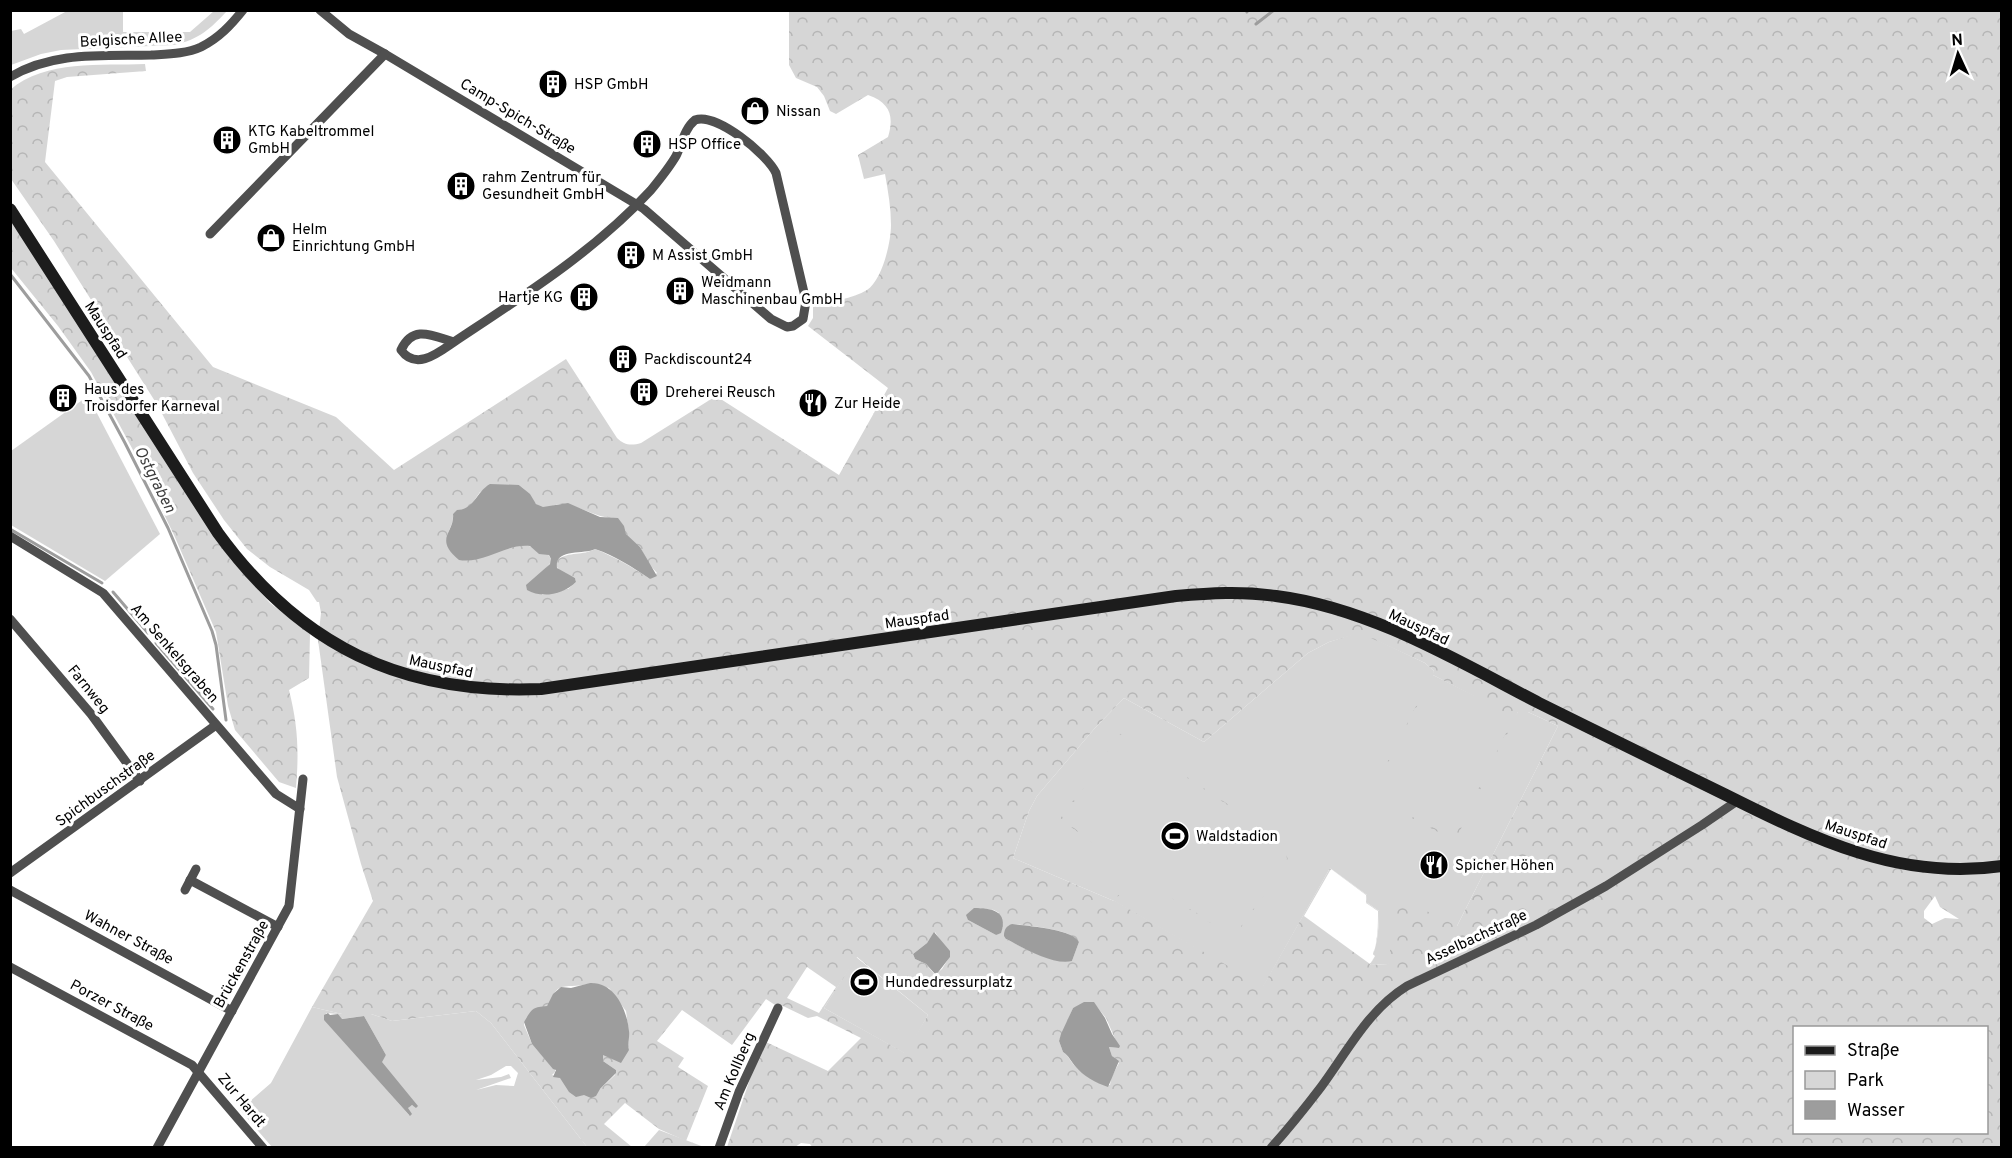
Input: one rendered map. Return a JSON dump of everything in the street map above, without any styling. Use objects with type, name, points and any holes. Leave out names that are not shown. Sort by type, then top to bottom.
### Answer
[{"type":"street","name":"Belgische Allee","points":[[10,77],[32,65],[56,58],[168,54],[194,50],[217,37],[243,10]]},
{"type":"street","name":"Camp-Spich-Straße","points":[[320,10],[350,34],[636,204],[771,318],[787,327],[803,319],[806,301],[778,180],[771,164],[751,145],[708,119],[695,120],[687,130],[668,169],[636,204],[590,247],[532,290],[434,356],[412,360],[406,357],[401,350],[405,341],[413,335],[423,333],[454,342]]},
{"type":"street","points":[[210,234],[385,54]]},
{"type":"street","name":"Mauspfad","points":[[10,209],[218,533],[259,585],[314,631],[354,654],[407,675],[459,687],[515,690],[585,683],[1176,596],[1227,592],[1275,596],[1331,608],[1392,630],[1737,801],[1840,848],[1892,862],[1939,868],[2001,866]]},
{"type":"street","name":"Am Senkelsgraben","points":[[10,536],[103,593],[276,794],[300,809]]},
{"type":"street","name":"Farnweg","points":[[10,619],[91,714],[140,781]]},
{"type":"street","name":"Spichbuschstraße","points":[[14,871],[216,725]]},
{"type":"street","name":"Brückenstraße","points":[[157,1148],[278,927],[291,897],[303,779]]},
{"type":"street","name":"Asselbachstraße","points":[[1271,1148],[1321,1087],[1376,1010],[1390,996],[1546,920],[1606,886],[1737,801]]},
{"type":"street","points":[[10,860],[14,871]]},
{"type":"street","points":[[185,890],[196,869]]},
{"type":"street","points":[[190,880],[278,927]]},
{"type":"street","name":"Wahner Straße","points":[[10,890],[232,1011]]},
{"type":"street","name":"Porzer Straße","points":[[10,967],[192,1065],[198,1072]]},
{"type":"street","name":"Am Kollberg","points":[[719,1148],[739,1092],[778,1008]]},
{"type":"street","name":"Zur Hardt","points":[[198,1072],[263,1148]]},
{"type":"green space","points":[[67,11],[123,11],[123,32],[190,32],[214,11],[227,11],[204,32],[191,40],[174,45],[61,50],[41,54],[11,65],[11,31],[21,29],[24,34]]},
{"type":"green space","points":[[789,11],[2001,11],[2001,1147],[813,1148],[810,1144],[801,1143],[795,1147],[727,1147],[755,1064],[766,1042],[828,1071],[861,1038],[817,1016],[808,1018],[766,999],[732,1045],[682,1010],[657,1041],[684,1058],[678,1067],[708,1086],[686,1141],[659,1129],[625,1103],[604,1124],[632,1147],[587,1147],[491,1023],[476,1011],[392,1021],[371,1014],[342,1014],[312,1007],[373,901],[337,777],[318,640],[321,613],[319,602],[309,590],[270,567],[247,549],[224,520],[193,473],[158,406],[54,241],[11,179],[10,90],[24,80],[57,69],[74,66],[145,64],[146,71],[67,77],[55,81],[45,162],[213,367],[336,417],[394,470],[566,359],[617,438],[622,442],[631,445],[641,443],[716,396],[839,475],[888,388],[808,326],[813,318],[813,305],[848,298],[867,290],[881,270],[891,225],[885,174],[864,179],[858,155],[888,137],[891,123],[886,107],[876,98],[868,95],[836,114],[830,111],[824,96],[817,87],[796,78],[789,65]],"holes":[[[519,485],[536,504],[542,507],[568,505],[609,518],[616,518],[628,537],[640,547],[648,563],[657,573],[650,579],[623,562],[595,549],[566,555],[557,560],[556,566],[561,572],[575,578],[576,582],[568,589],[542,595],[546,568],[552,561],[548,554],[526,545],[448,546],[447,537],[453,514],[469,508],[480,492]],[[1360,633],[1425,663],[1434,671],[1370,796],[1455,841],[1518,712],[1528,712],[1558,726],[1457,926],[1398,897],[1388,964],[1370,965],[1375,956],[1370,964],[1304,916],[1331,869],[1366,895],[1366,902],[1367,895],[1330,868],[1263,986],[1115,901],[1134,874],[1162,892],[1131,870],[1134,873],[1114,901],[1013,858],[1029,811],[1037,796],[1124,698],[1204,742],[1308,653],[1329,642]],[[1433,675],[1514,717],[1454,838],[1371,796]],[[1935,896],[1940,907],[1959,919],[1945,918],[1932,924],[1924,918],[1924,911]],[[980,908],[999,913],[996,935],[968,920]],[[1012,924],[1038,927],[1074,937],[1079,942],[1072,961],[1046,957],[1006,939]],[[935,932],[950,956],[935,975],[926,964],[915,959],[913,954],[927,943]],[[857,957],[928,1015],[905,1053],[824,1008]],[[807,967],[836,987],[819,1013],[787,998]],[[591,983],[609,988],[626,1011],[629,1050],[603,1055],[603,1061],[616,1070],[615,1075],[600,1089],[552,1075],[555,1068],[532,1044],[524,1025],[530,1017],[547,1006],[559,988],[565,986]],[[1093,1002],[1106,1018],[1119,1048],[1109,1047],[1112,1056],[1119,1063],[1110,1085],[1095,1081],[1079,1070],[1063,1052],[1059,1041],[1073,1008]]]},
{"type":"green space","points":[[10,221],[35,255],[231,560],[270,603],[310,634],[309,678],[289,690],[297,739],[296,788],[279,782],[235,730],[228,706],[216,632],[174,535],[133,450],[91,372],[58,326],[11,268]]},
{"type":"green space","points":[[88,396],[160,534],[105,581],[11,525],[11,451]]},
{"type":"green space","points":[[1360,632],[1425,663],[1434,671],[1433,675],[1515,716],[1518,712],[1528,712],[1558,726],[1457,926],[1388,964],[1370,965],[1375,956],[1373,954],[1377,939],[1379,911],[1366,902],[1367,895],[1330,868],[1263,987],[1114,901],[1013,858],[1029,811],[1037,796],[1124,698],[1204,742],[1308,653],[1329,642]]},
{"type":"green space","points":[[1121,733],[1244,815],[1287,852],[1288,859],[1284,867],[1237,933],[1209,922],[1172,898],[1237,932],[1283,867],[1287,859],[1286,852],[1244,816],[1121,734],[1062,819],[1114,858],[1060,819]]},
{"type":"green space","points":[[1366,903],[1379,911],[1375,947],[1378,911]]},
{"type":"green space","name":"Hundedressurplatz","points":[[856,957],[928,1015],[906,1054],[824,1008]]},
{"type":"green space","points":[[312,1007],[342,1014],[371,1014],[392,1021],[476,1011],[491,1023],[587,1147],[272,1147],[240,1110],[271,1083]],"holes":[[[326,1013],[338,1014],[341,1019],[364,1016],[386,1055],[381,1062],[417,1106],[410,1105],[409,1115],[325,1020]],[[506,1066],[511,1066],[518,1073],[514,1086],[496,1085],[476,1090],[511,1078],[509,1074],[476,1080],[491,1075]]]},
{"type":"green space","points":[[659,1130],[704,1147],[644,1147]]},
{"type":"water","points":[[490,484],[519,485],[530,494],[536,504],[543,507],[568,503],[600,517],[618,518],[626,534],[640,547],[657,576],[650,579],[617,558],[595,549],[571,553],[560,557],[557,568],[575,578],[576,582],[565,590],[546,595],[527,590],[526,585],[550,564],[551,559],[549,555],[539,554],[530,546],[512,547],[478,559],[459,560],[451,552],[446,541],[453,514],[471,504]]},
{"type":"water","points":[[974,908],[992,910],[1000,915],[1003,925],[1001,933],[996,935],[968,920],[966,915]]},
{"type":"water","points":[[1012,924],[1059,931],[1075,938],[1079,942],[1072,961],[1056,961],[1047,958],[1006,939],[1005,930]]},
{"type":"water","points":[[934,932],[950,951],[950,957],[936,975],[926,964],[915,959],[913,954],[927,943]]},
{"type":"water","points":[[590,983],[599,984],[613,992],[626,1014],[629,1034],[629,1050],[621,1063],[603,1055],[603,1061],[616,1070],[616,1073],[596,1096],[591,1098],[584,1095],[576,1097],[569,1092],[560,1078],[553,1077],[556,1070],[532,1044],[524,1022],[533,1010],[547,1006],[553,994],[561,987],[571,988]]},
{"type":"water","points":[[1084,1002],[1094,1002],[1120,1046],[1119,1048],[1109,1047],[1112,1056],[1119,1061],[1108,1087],[1090,1079],[1078,1070],[1063,1052],[1059,1041],[1073,1008]]},
{"type":"water","points":[[338,1014],[342,1019],[364,1016],[386,1055],[382,1062],[418,1106],[416,1108],[412,1105],[408,1108],[412,1114],[410,1116],[324,1020],[324,1015]]},
{"type":"waterway","points":[[1256,24],[1274,10]]},
{"type":"waterway","name":"Ostgraben","points":[[10,274],[89,376],[168,528],[212,631],[226,720]]},
{"type":"waterway","points":[[10,529],[102,583]]},
{"type":"waterway","points":[[113,592],[148,633]]},
{"type":"waterway","points":[[156,643],[213,709]]},
{"type":"place","name":"HSP GmbH","points":[[553,84]]},
{"type":"place","name":"Nissan","points":[[755,111]]},
{"type":"place","name":"KTG Kabeltrommel GmbH","points":[[227,140]]},
{"type":"place","name":"HSP Office","points":[[647,144]]},
{"type":"place","name":"rahm Zentrum für Gesundheit GmbH","points":[[461,186]]},
{"type":"place","name":"Helm Einrichtung GmbH","points":[[271,238]]},
{"type":"place","name":"M Assist GmbH","points":[[631,255]]},
{"type":"place","name":"Weidmann Maschinenbau GmbH","points":[[680,291]]},
{"type":"place","name":"Hartje KG","points":[[584,297]]},
{"type":"place","name":"Packdiscount24","points":[[623,359]]},
{"type":"place","name":"Dreherei Reusch","points":[[644,392]]},
{"type":"place","name":"Haus des Troisdorfer Karneval","points":[[63,398]]},
{"type":"place","name":"Zur Heide","points":[[813,403]]},
{"type":"place","name":"Waldstadion","points":[[1175,836]]},
{"type":"place","name":"Spicher Höhen","points":[[1434,865]]},
{"type":"place","name":"Hundedressurplatz","points":[[864,982]]}]
